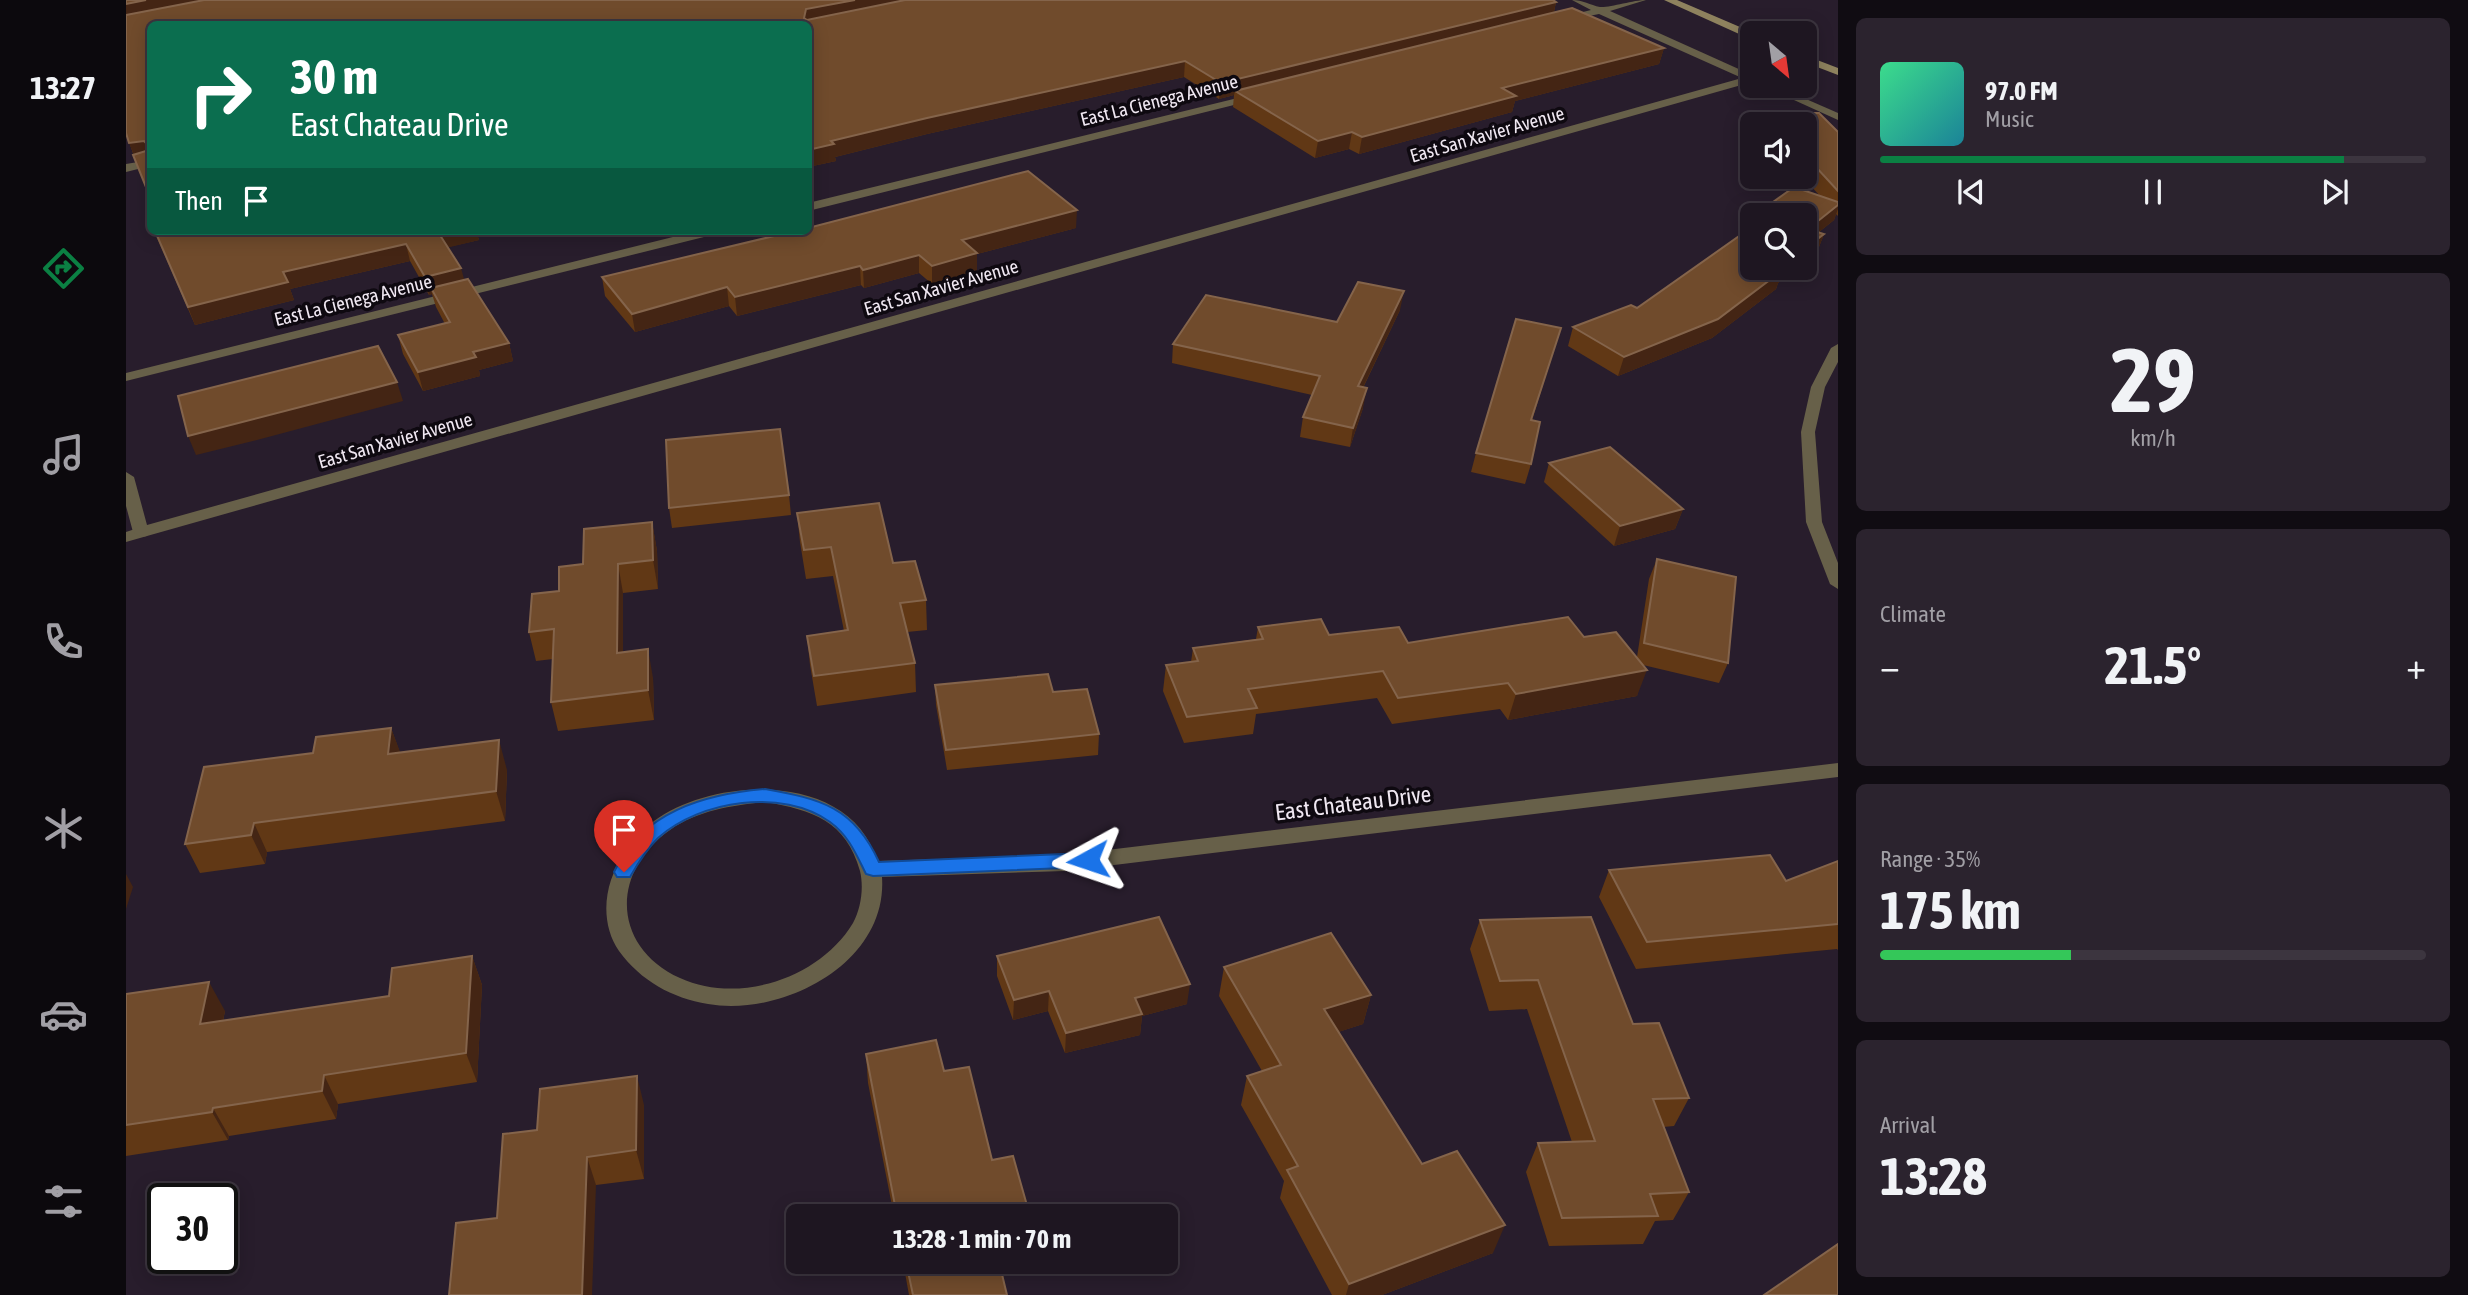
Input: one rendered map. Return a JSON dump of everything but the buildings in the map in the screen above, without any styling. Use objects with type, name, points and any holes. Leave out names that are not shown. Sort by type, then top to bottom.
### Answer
[{"type":"main road","points":[[1669,0],[1740,31]]},
{"type":"main road","points":[[1817,65],[1838,72]]},
{"type":"street","points":[[1577,0],[1740,74]]},
{"type":"street","points":[[1546,24],[1641,0]]},
{"type":"street","name":"East San Xavier Avenue","points":[[133,534],[1740,82]]},
{"type":"street","name":"East La Cienega Avenue","points":[[812,206],[1265,94]]},
{"type":"street","points":[[1795,98],[1838,117]]},
{"type":"street","points":[[126,168],[147,164]]},
{"type":"street","name":"East La Cienega Avenue","points":[[126,377],[696,235]]},
{"type":"street","points":[[1838,348],[1818,387],[1808,432],[1814,522],[1838,584]]},
{"type":"street","points":[[126,477],[133,534]]},
{"type":"street","name":"East Chateau Drive","points":[[873,869],[1065,863],[1838,770]]},
{"type":"street","points":[[765,795],[803,802],[836,817],[860,840],[873,869],[873,900],[860,931],[836,959],[803,981],[762,994],[719,997],[679,989],[646,971],[625,946],[615,918],[617,887],[630,858],[653,832],[687,811],[725,799],[765,795]]},
{"type":"route","points":[[624,872],[630,858],[653,832],[687,811],[725,799],[765,795],[803,802],[836,817],[860,840],[873,869],[1088,860]]}]
